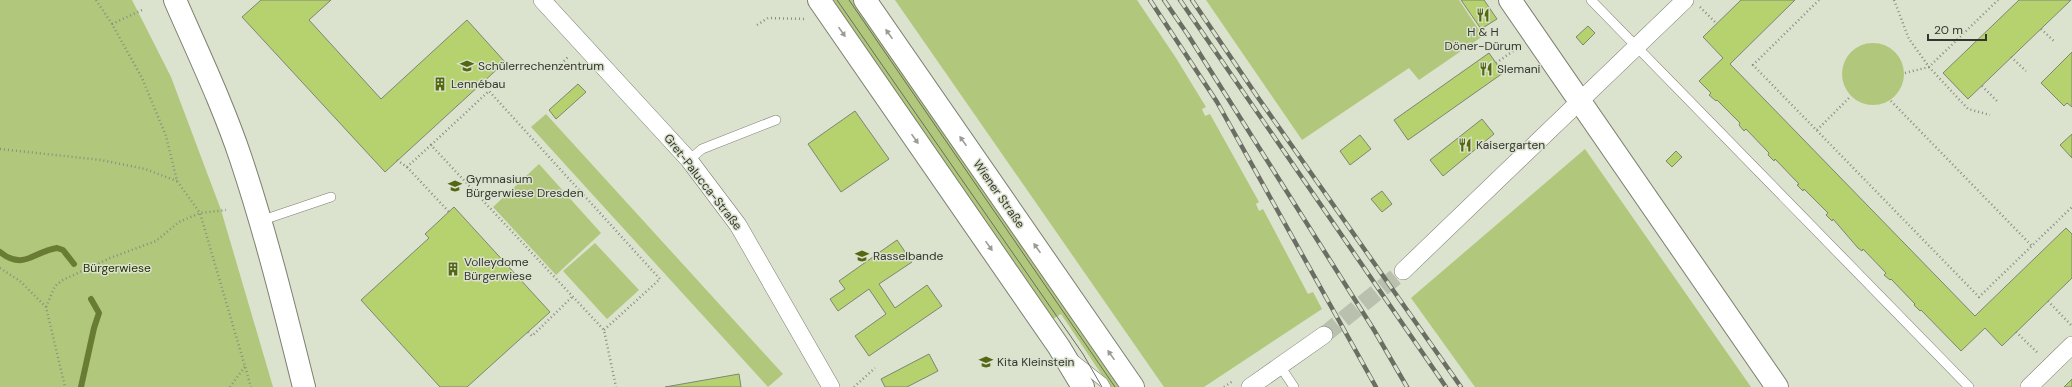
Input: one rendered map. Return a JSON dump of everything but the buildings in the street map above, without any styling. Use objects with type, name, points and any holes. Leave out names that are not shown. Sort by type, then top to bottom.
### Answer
[{"type":"main road","points":[[175,0],[217,96],[241,159],[260,221],[304,387]]},
{"type":"main road","name":"Wiener Straße","points":[[865,0],[1133,387]]},
{"type":"main road","points":[[1510,0],[1778,387]]},
{"type":"main road","points":[[815,9],[1059,347],[1083,387]]},
{"type":"street","name":"Gret-Palucca-Straße","points":[[542,0],[689,160],[738,225],[832,387]]},
{"type":"street","points":[[1403,270],[1638,46],[1692,2]]},
{"type":"street","points":[[1250,387],[1324,335]]},
{"type":"street","points":[[2029,387],[2072,345]]},
{"type":"lane","points":[[1591,0],[1638,46],[1695,107],[1969,387]]},
{"type":"lane","points":[[689,160],[702,149],[776,120]]},
{"type":"lane","points":[[260,221],[331,197]]},
{"type":"lane","points":[[1059,347],[1103,382],[1106,387]]},
{"type":"lane","points":[[1280,366],[1294,387]]},
{"type":"path","points":[[96,0],[112,24],[142,78],[166,136],[177,182],[200,213],[246,365],[251,387]]},
{"type":"path","points":[[1819,0],[1753,65],[1979,297],[2072,207]]},
{"type":"path","points":[[1894,0],[1909,39],[1929,68],[1968,109],[1990,115]]},
{"type":"path","points":[[1905,73],[1929,68],[1998,0]]},
{"type":"path","points":[[1692,2],[1717,24]]},
{"type":"path","points":[[757,25],[768,18],[815,9]]},
{"type":"path","points":[[112,24],[142,10]]},
{"type":"path","points":[[2041,29],[2054,41]]},
{"type":"path","points":[[1496,63],[1535,36]]},
{"type":"path","points":[[2011,57],[2026,71]]},
{"type":"path","points":[[1982,86],[1997,101]]},
{"type":"path","points":[[407,167],[489,91],[660,279],[604,330]]},
{"type":"path","points":[[1817,130],[1850,97]]},
{"type":"path","points":[[1890,101],[2032,246]]},
{"type":"path","points":[[431,145],[604,330],[616,387]]},
{"type":"path","points":[[0,149],[101,160],[145,169],[177,182]]},
{"type":"path","points":[[397,160],[407,167],[449,212]]},
{"type":"path","points":[[46,307],[55,286],[63,280],[110,258],[156,241],[179,222],[200,213],[226,210]]},
{"type":"path","points":[[0,268],[20,281],[46,307],[65,387]]},
{"type":"path","points":[[528,332],[532,336],[572,297]]},
{"type":"path","points":[[2048,302],[2072,326]]},
{"type":"path","points":[[2016,332],[2050,366]]},
{"type":"path","points":[[230,387],[246,365]]},
{"type":"path","points":[[854,387],[876,368]]},
{"type":"green space","name":"Bürgerwiese","points":[[0,0],[132,0],[171,77],[221,210],[273,387],[0,387]]},
{"type":"green space","points":[[832,0],[855,0],[1122,387],[1110,387],[1061,314],[1053,319]]},
{"type":"green space","points":[[895,0],[1137,0],[1176,58],[1206,107],[1202,109],[1205,116],[1210,114],[1259,202],[1256,204],[1259,211],[1263,209],[1308,294],[1313,292],[1322,309],[1204,387],[1164,387]]},
{"type":"green space","points":[[1206,0],[1459,0],[1483,36],[1419,80],[1409,68],[1302,140]]},
{"type":"green space","points":[[1867,43],[1879,43],[1895,52],[1902,62],[1904,74],[1902,86],[1895,96],[1879,105],[1867,105],[1856,100],[1847,91],[1842,80],[1842,68],[1847,57],[1856,48]]},
{"type":"green space","points":[[546,114],[783,374],[768,387],[531,127]]},
{"type":"green space","points":[[1585,149],[1751,387],[1475,387],[1411,298]]},
{"type":"green space","points":[[539,164],[601,233],[556,275],[493,207]]},
{"type":"green space","points":[[595,243],[639,290],[607,319],[563,271]]},
{"type":"waterway","points":[[0,252],[16,260],[22,260],[57,248],[63,250],[74,264]]},
{"type":"waterway","points":[[81,387],[94,328],[99,313],[91,299]]},
{"type":"tunnel","points":[[1324,335],[1403,271]]},
{"type":"tram line","points":[[837,0],[1083,354],[1102,387]]},
{"type":"tram line","points":[[849,0],[1115,387]]},
{"type":"railway","points":[[1150,0],[1217,102],[1376,387]]},
{"type":"railway","points":[[1164,0],[1188,35],[1374,330],[1407,387]]},
{"type":"railway","points":[[1180,0],[1446,387]]},
{"type":"railway","points":[[1192,0],[1259,99],[1461,387]]},
{"type":"place","name":"H & H Döner-Dürum","points":[[1483,15]]},
{"type":"place","name":"Schülerrechenzentrum","points":[[467,66]]},
{"type":"place","name":"Slemani","points":[[1486,69]]},
{"type":"place","name":"Lennébau","points":[[440,84]]},
{"type":"place","name":"Kaisergarten","points":[[1465,145]]},
{"type":"place","name":"Gymnasium Bürgerwiese Dresden","points":[[455,186]]},
{"type":"place","name":"Rasselbande","points":[[862,256]]},
{"type":"place","name":"Volleydome Bürgerwiese","points":[[453,269]]},
{"type":"place","name":"Kita Kleinstein","points":[[986,362]]}]
